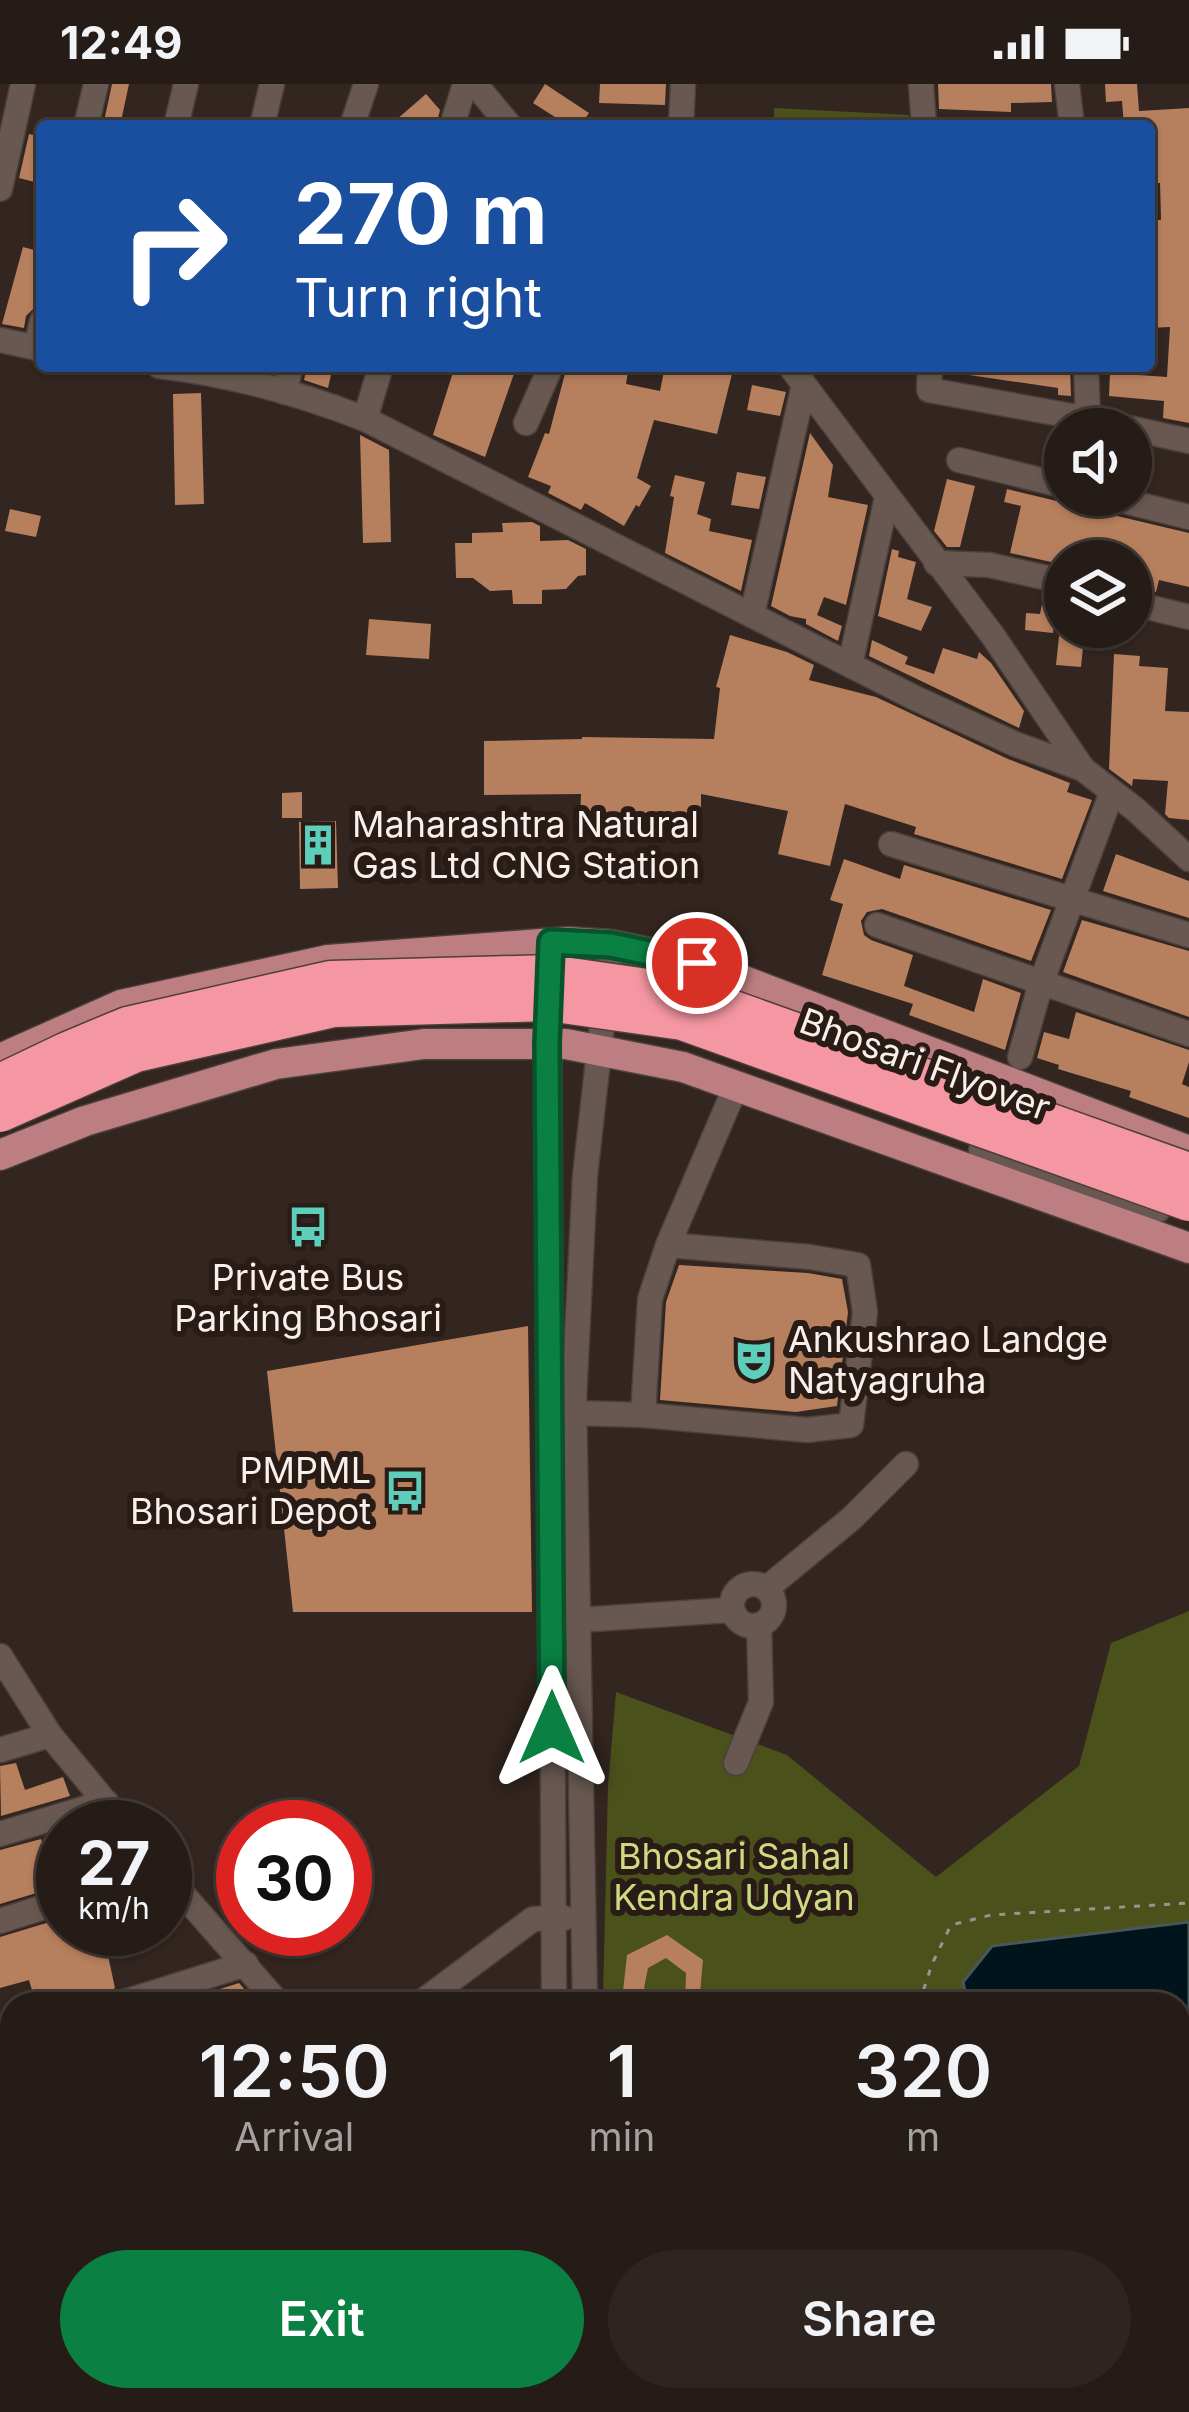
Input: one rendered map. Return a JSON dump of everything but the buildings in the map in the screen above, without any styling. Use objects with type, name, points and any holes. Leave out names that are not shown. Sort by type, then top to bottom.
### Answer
[{"type":"highway","name":"Bhosari Flyover","points":[[0,1082],[127,1025],[330,979],[550,973],[689,993],[1189,1172]]},
{"type":"highway","name":"Bhosari Flyover","points":[[0,1114],[136,1054],[334,1009],[548,1003],[682,1022],[1189,1203]]},
{"type":"main road","points":[[0,1059],[121,1005],[328,960],[551,942],[611,945],[697,963],[1012,1070],[1189,1151]]},
{"type":"main road","points":[[0,1156],[85,1121],[276,1064],[424,1044],[566,1044],[683,1067],[978,1161],[1189,1247]]},
{"type":"main road","points":[[978,1161],[1012,1070]]},
{"type":"street","points":[[0,189],[22,84]]},
{"type":"street","points":[[87,120],[96,84]]},
{"type":"street","points":[[177,120],[186,84]]},
{"type":"street","points":[[263,120],[272,84]]},
{"type":"street","points":[[354,120],[366,84]]},
{"type":"street","points":[[454,120],[465,84]]},
{"type":"street","points":[[475,84],[502,118]]},
{"type":"street","points":[[502,84],[502,118]]},
{"type":"street","points":[[681,120],[682,84]]},
{"type":"street","points":[[921,84],[924,120]]},
{"type":"street","points":[[1067,84],[1071,120]]},
{"type":"street","points":[[0,340],[36,347]]},
{"type":"street","points":[[214,372],[365,419],[850,665],[997,736],[1083,769],[1185,853]]},
{"type":"street","points":[[284,392],[289,372]]},
{"type":"street","points":[[365,419],[379,372]]},
{"type":"street","points":[[526,423],[548,372]]},
{"type":"street","points":[[930,372],[928,390],[1044,410]]},
{"type":"street","points":[[1087,372],[1088,408]]},
{"type":"street","points":[[752,615],[797,376]]},
{"type":"street","points":[[797,376],[993,636],[1083,769]]},
{"type":"street","points":[[1152,432],[1189,440]]},
{"type":"street","points":[[959,460],[1044,481]]},
{"type":"street","points":[[850,665],[886,497]]},
{"type":"street","points":[[1152,508],[1189,517]]},
{"type":"street","points":[[936,563],[989,565],[1044,577]]},
{"type":"street","points":[[1152,607],[1189,617]]},
{"type":"street","points":[[1012,1070],[1112,792]]},
{"type":"street","points":[[891,844],[1189,935]]},
{"type":"street","points":[[877,925],[1189,1034]]},
{"type":"street","points":[[551,942],[547,1044],[554,1992]]},
{"type":"street","points":[[585,1992],[574,1413],[588,1143],[611,945]]},
{"type":"street","points":[[643,1414],[650,1299],[736,1086]]},
{"type":"street","points":[[978,1161],[1189,1220]]},
{"type":"street","points":[[574,1413],[643,1414],[807,1430],[851,1425],[865,1312],[858,1265],[668,1245]]},
{"type":"street","points":[[767,1588],[852,1518],[906,1464]]},
{"type":"street","points":[[730,1610],[737,1588],[753,1584],[767,1588]]},
{"type":"street","points":[[730,1610],[741,1623],[768,1622],[774,1604],[767,1588]]},
{"type":"street","points":[[579,1620],[730,1610]]},
{"type":"street","points":[[736,1763],[761,1702],[759,1624]]},
{"type":"street","points":[[0,1657],[50,1735],[104,1800]]},
{"type":"street","points":[[0,1750],[50,1735]]},
{"type":"street","points":[[0,1834],[36,1823]]},
{"type":"street","points":[[192,1904],[269,1992]]},
{"type":"street","points":[[0,1921],[36,1910]]},
{"type":"street","points":[[435,1992],[532,1918],[585,1917]]},
{"type":"street","points":[[156,1992],[246,1964]]},
{"type":"path","points":[[923,1992],[950,1925],[991,1915],[1189,1904]]},
{"type":"green space","points":[[774,108],[909,115],[909,120],[774,120]]},
{"type":"green space","name":"Bhosari Sahal Kendra Udyan","points":[[1189,1611],[1189,1992],[603,1992],[608,1786],[616,1692],[787,1755],[936,1877],[1079,1766],[1111,1643]]},
{"type":"water","points":[[1189,1922],[1189,1992],[965,1992],[963,1982],[992,1946]]},
{"type":"place","name":"Maharashtra Natural Gas Ltd CNG Station","points":[[318,845]]},
{"type":"place","name":"Private Bus Parking Bhosari","points":[[308,1227]]},
{"type":"place","name":"Ankushrao Landge Natyagruha","points":[[754,1360]]},
{"type":"place","name":"PMPML Bhosari Depot","points":[[405,1491]]},
{"type":"route","points":[[552,1728],[547,1044],[551,942],[611,945],[697,963]]}]
